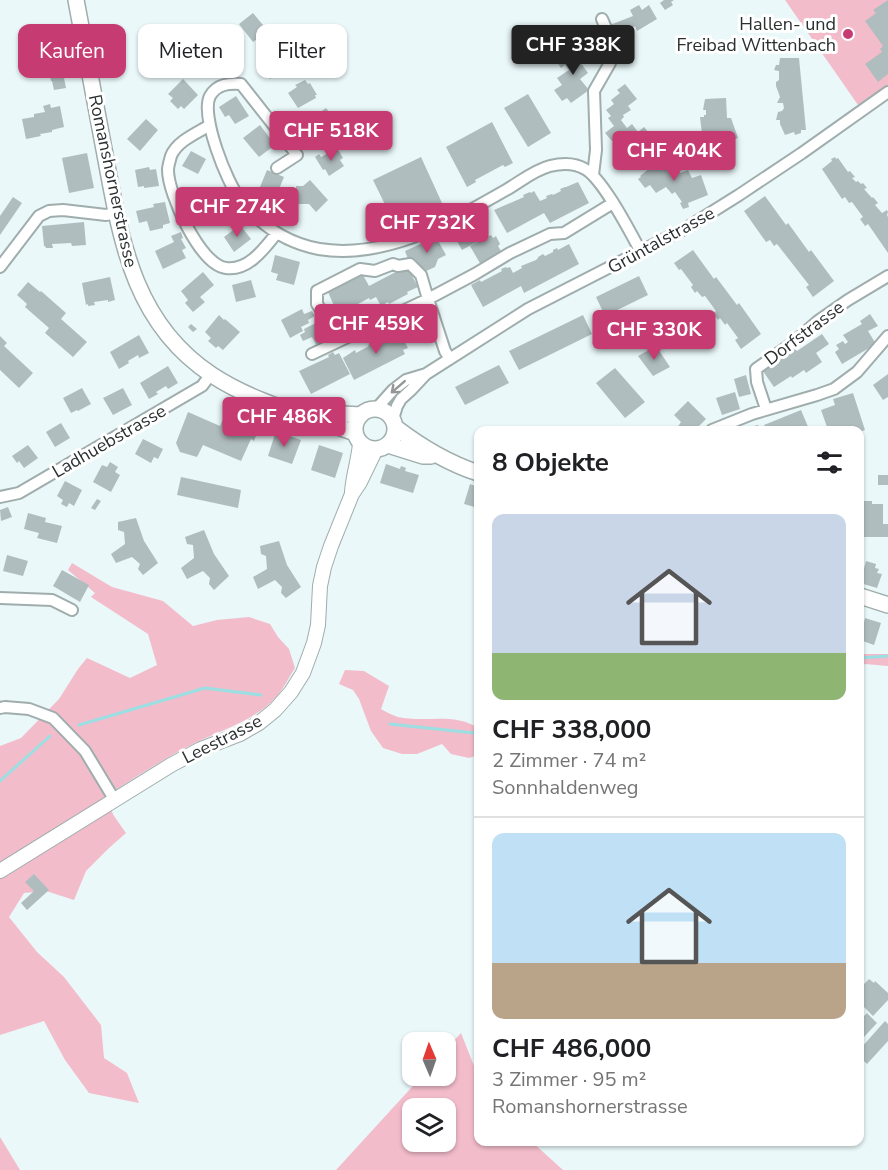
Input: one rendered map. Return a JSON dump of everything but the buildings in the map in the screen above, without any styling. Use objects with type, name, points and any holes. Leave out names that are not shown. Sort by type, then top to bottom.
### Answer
[{"type":"main road","name":"Romanshornerstrasse","points":[[76,0],[124,248],[135,282],[146,303],[165,332],[180,349],[211,374],[250,396],[307,415],[320,422],[335,425],[358,438]]},
{"type":"main road","points":[[437,456],[423,456],[382,447],[367,448],[358,438],[356,423],[361,415],[370,410],[386,412],[394,423],[437,456],[474,472]]},
{"type":"main road","name":"Romanshornerstrasse","points":[[307,415],[323,413],[361,415]]},
{"type":"main road","points":[[382,447],[395,434],[394,423]]},
{"type":"main road","points":[[864,597],[888,605]]},
{"type":"street","points":[[593,175],[596,150],[594,92],[610,63],[612,51],[612,42],[602,19]]},
{"type":"street","points":[[277,168],[297,155],[242,84],[222,85],[209,98],[210,125],[219,159],[230,184],[252,213],[276,234],[300,244],[344,251],[370,249],[398,242],[443,224],[547,167],[569,164],[584,168],[593,175],[613,203],[641,252]]},
{"type":"street","name":"Grüntalstrasse","points":[[394,423],[400,399],[426,374],[528,309],[688,227],[802,153],[888,92]]},
{"type":"street","points":[[210,125],[178,147],[172,154],[168,169],[175,202],[202,253],[221,267],[235,268],[244,265],[261,252],[276,234]]},
{"type":"street","points":[[312,354],[428,299],[510,253],[550,234],[564,232],[613,203]]},
{"type":"street","points":[[0,267],[39,216],[49,211],[116,213]]},
{"type":"street","points":[[328,321],[317,304],[317,291],[360,270],[375,271],[393,264],[398,266],[410,264],[421,275],[445,351],[450,359]]},
{"type":"street","name":"Dorfstrasse","points":[[766,409],[757,382],[756,369],[794,342],[818,321],[888,276]]},
{"type":"street","points":[[725,426],[766,409],[834,389],[857,372],[888,336]]},
{"type":"street","name":"Ladhuebstrasse","points":[[0,497],[19,492],[155,414],[202,386],[211,374]]},
{"type":"street","name":"Grüntalstrasse","points":[[376,409],[406,380],[426,374]]},
{"type":"street","name":"Leestrasse","points":[[352,494],[352,480],[359,455],[358,438]]},
{"type":"street","name":"Leestrasse","points":[[0,871],[171,765],[201,749],[240,734],[275,710],[303,674],[318,625],[318,601],[324,567],[352,494],[382,447]]},
{"type":"street","points":[[0,598],[52,600],[72,610]]},
{"type":"street","points":[[0,708],[29,710],[53,718],[85,751],[114,799]]},
{"type":"shaded area","name":"Hallen- und Freibad Wittenbach","points":[[785,0],[888,0],[888,85],[858,105]]},
{"type":"shaded area","points":[[72,563],[112,587],[163,601],[193,626],[217,620],[249,617],[270,624],[289,649],[295,668],[277,696],[259,712],[171,756],[105,797],[126,833],[86,871],[74,900],[46,891],[24,893],[9,917],[37,952],[64,977],[101,1025],[104,1058],[127,1073],[139,1103],[89,1093],[65,1060],[44,1021],[0,1035],[0,746],[21,738],[59,699],[87,658],[130,678],[157,665],[148,634],[91,597],[95,593],[68,570]]},
{"type":"shaded area","points":[[864,654],[888,654],[888,666],[865,664]]},
{"type":"shaded area","points":[[345,670],[364,671],[389,686],[381,709],[391,714],[408,719],[449,719],[469,723],[474,726],[474,756],[469,758],[451,754],[442,744],[417,754],[402,754],[383,748],[371,731],[359,699],[353,690],[339,684]]},
{"type":"shaded area","points":[[461,1033],[474,1066],[474,1146],[536,1146],[563,1170],[336,1170],[413,1086],[456,1086],[456,1038]]},
{"type":"shaded area","points":[[0,1137],[20,1170],[0,1170]]},
{"type":"waterway","points":[[864,658],[888,656]]},
{"type":"waterway","points":[[79,725],[205,688],[261,695]]},
{"type":"waterway","points":[[390,724],[474,733]]},
{"type":"waterway","points":[[0,781],[50,736]]},
{"type":"place","name":"Hallen- und Freibad Wittenbach","points":[[848,34]]}]
